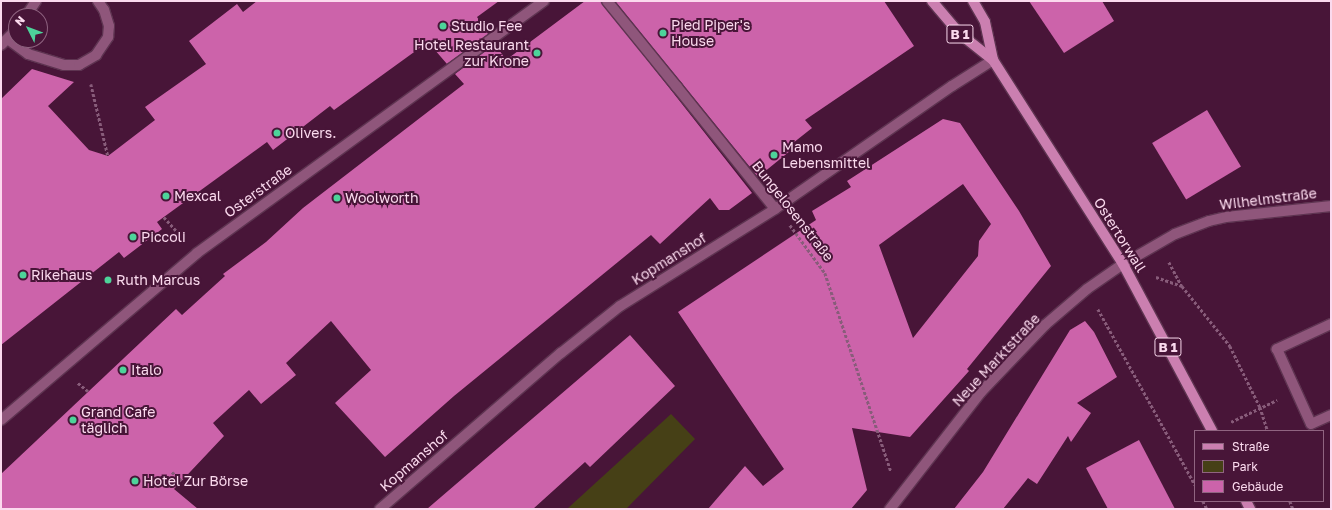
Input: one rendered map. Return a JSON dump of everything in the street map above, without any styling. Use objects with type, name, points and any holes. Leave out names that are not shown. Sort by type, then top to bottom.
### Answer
[{"type":"main road","name":"Ostertorwall","points":[[932,1],[959,33],[993,60],[1122,264],[1211,430]]},
{"type":"main road","name":"Ostertorwall","points":[[973,1],[985,22],[993,60]]},
{"type":"street","points":[[5,42],[28,54],[64,65],[79,65],[96,55],[108,37],[109,26],[104,10],[98,1]]},
{"type":"street","name":"Osterstraße","points":[[1,420],[197,253],[544,1]]},
{"type":"street","name":"Bungelosenstraße","points":[[607,1],[775,209]]},
{"type":"street","name":"Kopmanshof","points":[[380,509],[593,326],[654,283],[775,209],[952,86],[993,60]]},
{"type":"street","name":"Wilhelmstraße","points":[[1122,264],[1175,234],[1209,221],[1226,217],[1331,206]]},
{"type":"street","name":"Neue Marktstraße","points":[[890,509],[981,392],[1045,325],[1087,289],[1122,264]]},
{"type":"street","points":[[1331,324],[1277,350],[1311,424],[1331,415]]},
{"type":"path","points":[[79,65],[89,79],[108,156]]},
{"type":"path","name":"Bungelosenstraße","points":[[775,209],[825,273],[899,497]]},
{"type":"path","points":[[164,217],[197,253]]},
{"type":"path","points":[[1182,286],[1230,346],[1260,408],[1268,430]]},
{"type":"path","points":[[1087,289],[1194,483]]},
{"type":"path","points":[[1226,424],[1295,391]]},
{"type":"path","points":[[172,472],[183,482]]},
{"type":"green space","points":[[671,414],[695,439],[626,509],[567,509]]},
{"type":"building","points":[[257,1],[499,1],[477,17],[488,34],[447,64],[428,42],[334,110],[330,106],[273,150],[267,142],[157,222],[162,229],[124,258],[119,252],[1,345],[1,99],[32,69],[74,82],[48,106],[89,150],[108,156],[155,120],[145,107],[206,64],[189,41],[237,4],[243,12]]},
{"type":"building","points":[[585,1],[601,1],[752,193],[729,210],[719,210],[710,198],[660,244],[651,235],[454,396],[385,457],[335,403],[371,370],[331,321],[286,363],[296,375],[261,404],[249,390],[213,423],[224,436],[174,489],[198,509],[1,509],[1,474],[176,309],[182,315],[225,276],[223,274],[266,242],[303,208],[464,84],[455,74],[495,44],[506,60]]},
{"type":"building","points":[[615,1],[884,1],[914,46],[805,120],[812,128],[788,147],[790,151],[758,177]]},
{"type":"building","points":[[1029,1],[1102,1],[1114,21],[1064,53]]},
{"type":"building","points":[[1207,110],[1241,167],[1186,200],[1152,143]]},
{"type":"building","points":[[943,119],[960,123],[1019,211],[1051,266],[967,369],[969,371],[910,437],[852,428],[867,490],[851,509],[708,509],[745,466],[763,486],[784,469],[678,312],[816,220],[812,211],[851,187],[847,181]],"holes":[[[963,184],[991,224],[979,241],[978,256],[913,338],[879,245]]]},
{"type":"building","points":[[1085,321],[1094,332],[1117,377],[1077,403],[1091,413],[1071,442],[1068,436],[1037,484],[1028,478],[1003,509],[954,509],[983,472],[1070,330]]},
{"type":"building","points":[[630,335],[675,386],[590,467],[585,462],[533,509],[427,509]]},
{"type":"building","points":[[1139,440],[1175,509],[1108,509],[1086,468]]},
{"type":"place","name":"Studio Fee","points":[[443,26]]},
{"type":"place","name":"Pied Piper's House","points":[[663,33]]},
{"type":"place","name":"Hotel Restaurant zur Krone","points":[[537,53]]},
{"type":"place","name":"Olivers.","points":[[277,133]]},
{"type":"place","name":"Mamo Lebensmittel","points":[[774,155]]},
{"type":"place","name":"Mexcal","points":[[166,196]]},
{"type":"place","name":"Woolworth","points":[[337,198]]},
{"type":"place","name":"Piccoli","points":[[133,237]]},
{"type":"place","name":"Rikehaus","points":[[23,275]]},
{"type":"place","name":"Ruth Marcus","points":[[108,280]]},
{"type":"place","name":"Italo","points":[[123,370]]},
{"type":"place","name":"Grand Cafe täglich","points":[[73,420]]},
{"type":"place","name":"Hotel Zur Börse","points":[[135,481]]}]
